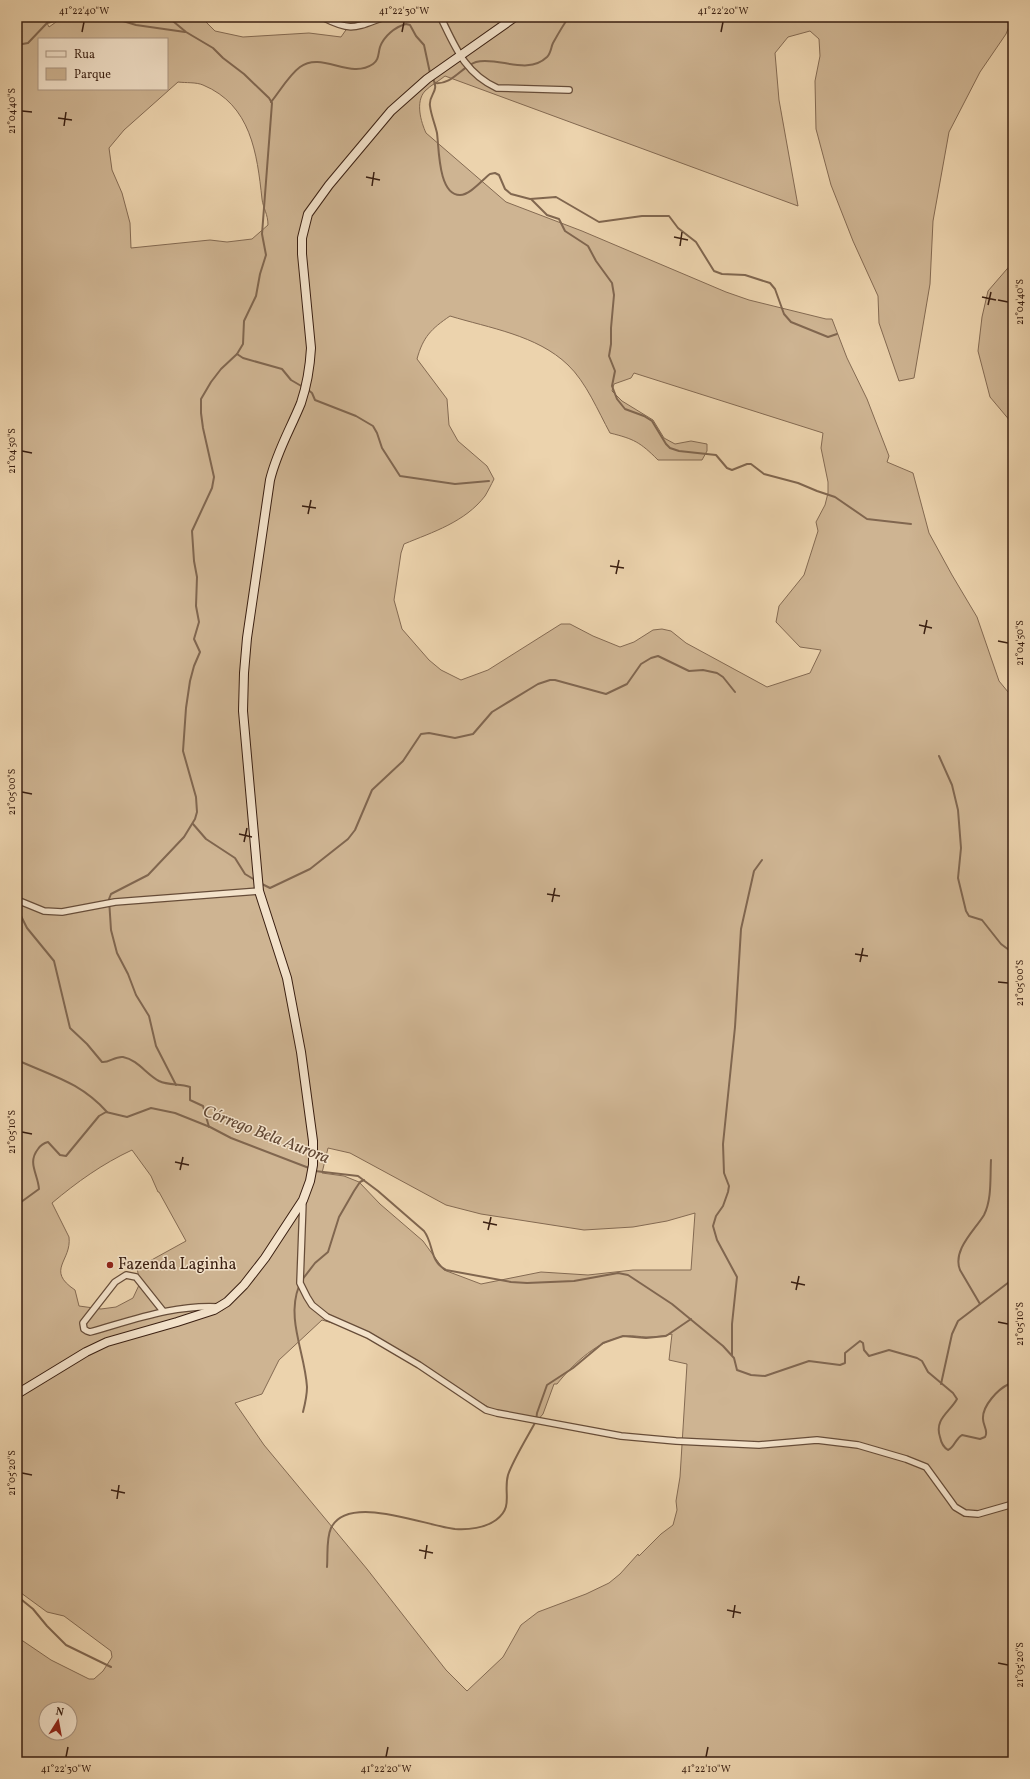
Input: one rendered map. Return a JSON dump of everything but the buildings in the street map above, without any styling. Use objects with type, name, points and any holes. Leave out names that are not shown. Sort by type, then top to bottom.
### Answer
[{"type":"main road","points":[[17,1394],[86,1352],[107,1342],[177,1322],[220,1307],[239,1291],[265,1258],[303,1200],[310,1181],[313,1165],[313,1152],[301,1052],[287,978],[259,891],[243,711],[244,672],[270,480],[276,456],[301,402],[310,363],[311,348],[302,254],[302,238],[308,214],[320,196],[391,111],[427,80],[515,17]]},
{"type":"street","points":[[322,17],[344,27],[355,27],[384,17]]},
{"type":"street","points":[[439,17],[442,20],[460,57],[482,80],[496,88],[569,90]]},
{"type":"street","points":[[17,900],[44,911],[54,912],[115,902],[259,891]]},
{"type":"street","points":[[303,1200],[300,1283],[306,1297],[312,1305],[327,1317],[368,1336],[426,1369],[486,1410],[497,1414],[621,1436],[676,1441],[759,1445],[817,1440],[858,1445],[906,1459],[926,1467],[939,1482],[955,1506],[965,1513],[972,1514],[988,1512],[1013,1504]]},
{"type":"street","points":[[163,1311],[136,1277],[126,1274],[115,1282],[83,1323],[83,1326],[90,1332],[163,1311],[194,1306],[220,1307]]},
{"type":"green space","points":[[17,17],[44,17],[49,27],[63,17],[201,17],[215,31],[243,37],[309,33],[341,37],[348,27],[332,17],[1013,17],[1006,34],[980,72],[949,132],[933,221],[930,284],[914,378],[899,381],[879,323],[878,296],[853,241],[831,185],[816,129],[815,81],[820,56],[819,39],[810,31],[788,37],[775,53],[779,100],[798,206],[445,76],[425,91],[420,101],[420,112],[426,133],[506,202],[582,231],[726,292],[749,300],[826,319],[832,319],[847,358],[867,399],[889,456],[887,462],[913,473],[929,533],[977,617],[999,681],[1013,698],[1013,1762],[17,1762],[17,1638],[51,1660],[89,1679],[94,1679],[103,1671],[112,1657],[111,1651],[64,1616],[47,1612],[17,1590],[17,1078],[20,1068],[17,1064]],"holes":[[[178,82],[200,84],[219,94],[232,105],[249,132],[254,148],[268,225],[252,239],[227,242],[210,240],[131,248],[130,223],[122,193],[112,170],[109,148],[124,130]],[[450,316],[527,339],[556,355],[568,365],[580,380],[610,433],[636,442],[658,460],[702,460],[707,451],[707,444],[691,441],[675,444],[664,438],[653,420],[622,401],[612,391],[614,384],[631,378],[634,373],[823,433],[821,448],[828,482],[828,493],[825,505],[816,522],[818,531],[804,575],[779,606],[776,622],[800,647],[821,650],[810,673],[767,687],[686,643],[671,631],[662,629],[653,630],[634,642],[620,647],[593,636],[570,624],[561,624],[488,670],[461,680],[441,670],[429,660],[402,629],[394,600],[401,553],[404,544],[448,525],[468,513],[485,496],[494,479],[487,466],[458,441],[449,425],[447,399],[417,359],[425,339],[438,325]],[[328,1148],[350,1153],[446,1205],[481,1214],[584,1230],[633,1227],[667,1221],[695,1213],[691,1270],[633,1270],[588,1275],[541,1272],[481,1284],[444,1270],[423,1241],[380,1204],[359,1182],[344,1176],[322,1173]],[[132,1150],[151,1176],[158,1192],[186,1241],[137,1268],[140,1283],[133,1298],[116,1307],[101,1309],[79,1306],[75,1290],[66,1283],[62,1277],[62,1265],[67,1253],[69,1237],[52,1203],[100,1167]],[[322,1320],[353,1329],[405,1353],[455,1389],[492,1409],[536,1422],[543,1414],[554,1384],[557,1384],[571,1368],[596,1347],[616,1338],[626,1336],[650,1337],[672,1334],[669,1360],[687,1364],[680,1477],[676,1501],[677,1510],[673,1525],[661,1534],[639,1556],[638,1554],[620,1574],[609,1583],[586,1594],[538,1612],[521,1625],[503,1657],[467,1691],[446,1670],[367,1569],[264,1445],[235,1403],[262,1394],[279,1360]]]},
{"type":"green space","points":[[1013,262],[1013,426],[990,397],[978,351],[982,317],[988,291]]},
{"type":"waterway","points":[[17,45],[28,43],[47,23],[71,17]]},
{"type":"waterway","points":[[110,17],[136,25],[185,32]]},
{"type":"waterway","points":[[168,17],[186,32],[213,48],[223,58],[244,74],[269,98],[272,103],[262,234],[266,255],[260,274],[256,296],[244,321],[243,344],[237,354],[221,369],[211,382],[201,399],[203,428],[214,477],[212,488],[192,531],[194,561],[197,577],[196,606],[199,622],[194,639],[200,652],[190,681],[186,708],[183,751],[196,797],[197,812],[195,819],[184,837],[148,875],[111,894],[109,899],[111,930],[117,953],[128,974],[136,995],[149,1016],[156,1046],[176,1085]]},
{"type":"waterway","points":[[435,83],[441,83],[451,79],[476,62],[494,61],[522,65],[531,65],[539,62],[547,57],[553,43],[569,17]]},
{"type":"waterway","points":[[271,102],[292,74],[300,67],[309,63],[327,63],[355,69],[364,68],[373,64],[377,59],[380,47],[387,36],[394,30],[406,24],[410,25],[416,36],[424,45],[430,73]]},
{"type":"waterway","points":[[432,77],[435,90],[430,106],[437,133],[439,159],[447,187],[453,193],[460,195],[468,193],[490,174],[495,173],[499,175],[505,189],[511,194],[530,199],[556,197],[599,222],[642,216],[669,216],[678,228],[696,242],[714,271],[722,274],[745,275],[770,283],[775,289],[784,314],[791,322],[828,337],[837,334]]},
{"type":"waterway","points":[[531,199],[547,215],[559,219],[565,231],[588,246],[596,261],[612,283],[614,295],[609,356],[615,371],[612,386],[617,399],[625,409],[644,416],[652,421],[670,448],[679,451],[716,455],[727,468],[732,470],[747,464],[751,464],[764,474],[798,483],[835,497],[867,519],[911,524]]},
{"type":"waterway","points":[[237,354],[243,358],[282,369],[291,380],[303,387]]},
{"type":"waterway","points":[[307,389],[312,393],[315,400],[356,416],[373,426],[382,448],[400,476],[455,484],[489,481]]},
{"type":"waterway","points":[[260,883],[270,888],[310,869],[348,839],[355,830],[372,790],[403,761],[421,734],[429,733],[455,738],[473,734],[492,712],[538,684],[555,680],[606,694],[627,684],[641,664],[658,656],[689,671],[703,670],[717,673],[723,677],[735,692]]},
{"type":"waterway","points":[[939,756],[952,785],[958,810],[961,848],[958,878],[966,911],[969,916],[982,920],[1001,944],[1013,953]]},
{"type":"waterway","points":[[193,824],[206,839],[235,858],[245,874],[255,880]]},
{"type":"waterway","points":[[732,1355],[732,1324],[737,1277],[717,1240],[713,1226],[716,1216],[723,1206],[729,1186],[724,1173],[723,1144],[735,1027],[741,929],[754,871],[762,860]]},
{"type":"waterway","points":[[21,916],[27,928],[54,961],[70,1028],[87,1044],[102,1062],[123,1057],[138,1064],[159,1081],[190,1087],[190,1100],[203,1106],[209,1127]]},
{"type":"waterway","points":[[17,1060],[76,1087],[86,1093],[107,1112]]},
{"type":"waterway","name":"Córrego Bela Aurora","points":[[17,1205],[39,1189],[33,1159],[40,1147],[48,1142],[60,1155],[66,1156],[99,1116],[106,1112],[127,1117],[151,1108],[175,1113],[210,1127],[231,1138],[309,1168]]},
{"type":"waterway","points":[[980,1304],[960,1270],[958,1263],[962,1248],[987,1209],[990,1188],[991,1160]]},
{"type":"waterway","name":"Córrego Bela Aurora","points":[[315,1171],[358,1176],[378,1191],[424,1231],[434,1257],[446,1270],[511,1282],[527,1283],[574,1281],[618,1273],[628,1275],[672,1304],[723,1346],[734,1358],[737,1370],[751,1375],[765,1376],[809,1361],[840,1365],[845,1363],[845,1353],[860,1341],[863,1343],[864,1350],[869,1356],[889,1350],[917,1358],[922,1361],[928,1372],[953,1393],[957,1399],[941,1420],[939,1425],[941,1441],[948,1450],[962,1435],[980,1439],[985,1437],[986,1431],[983,1422],[983,1414],[985,1409],[992,1398],[1000,1390],[1009,1384],[1013,1385]]},
{"type":"waterway","points":[[302,1280],[315,1263],[328,1252],[339,1217],[360,1182],[364,1180]]},
{"type":"waterway","points":[[941,1384],[952,1334],[958,1321],[1013,1279]]},
{"type":"waterway","points":[[299,1286],[294,1311],[297,1336],[306,1374],[307,1387],[303,1412]]},
{"type":"waterway","points":[[327,1567],[329,1532],[340,1518],[353,1513],[370,1512],[388,1514],[455,1529],[476,1528],[492,1523],[505,1510],[507,1499],[507,1482],[510,1469],[536,1421],[537,1413],[547,1385],[573,1368],[603,1343],[623,1336],[646,1338],[666,1336],[691,1319]]},
{"type":"waterway","points":[[17,1596],[33,1609],[66,1645],[111,1667]]},
{"type":"place","name":"Fazenda Laginha","points":[[110,1265]]}]
